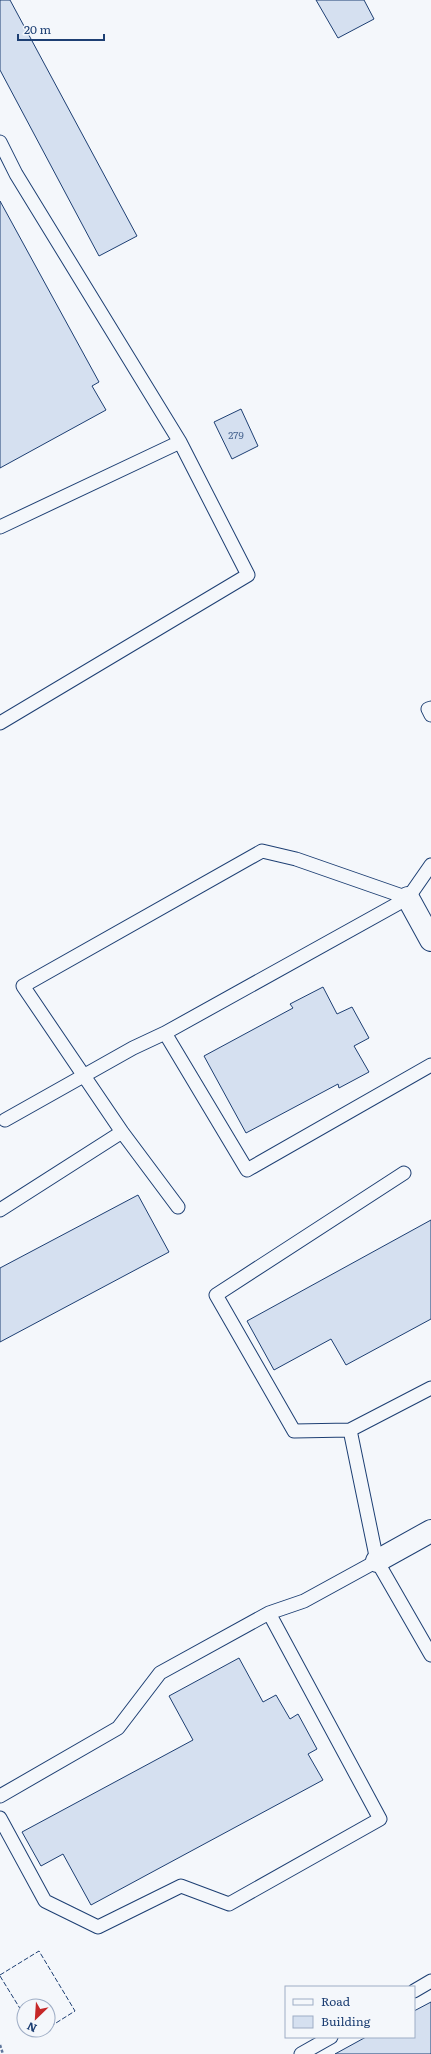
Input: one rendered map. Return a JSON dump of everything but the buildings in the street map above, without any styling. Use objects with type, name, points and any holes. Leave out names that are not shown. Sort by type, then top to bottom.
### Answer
[{"type":"street","points":[[408,898],[431,940]]},
{"type":"street","points":[[377,1561],[431,1531]]},
{"type":"lane","points":[[0,142],[16,174],[180,442],[248,575],[0,723]]},
{"type":"lane","points":[[0,527],[180,442]]},
{"type":"lane","points":[[431,708],[428,709],[431,715]]},
{"type":"lane","points":[[178,1207],[122,1132],[23,986],[262,850],[296,859],[408,898]]},
{"type":"lane","points":[[5,1120],[133,1048],[165,1033],[408,898],[431,866]]},
{"type":"lane","points":[[165,1033],[247,1170],[431,1066]]},
{"type":"lane","points":[[0,1210],[122,1132]]},
{"type":"lane","points":[[404,1173],[216,1295],[294,1431],[350,1430],[431,1388]]},
{"type":"lane","points":[[350,1430],[377,1561],[431,1656]]},
{"type":"lane","points":[[0,1796],[118,1728],[160,1673],[269,1613],[304,1601],[377,1561]]},
{"type":"lane","points":[[0,1818],[45,1901],[98,1927],[181,1886],[229,1904],[380,1819],[269,1613]]},
{"type":"lane","points":[[415,1990],[431,1981]]},
{"type":"lane","points":[[300,2054],[329,2038]]},
{"type":"path","points":[[0,2045],[3,2054]]},
{"type":"fence","points":[[0,1975],[39,1951],[75,2011],[56,2023]]},
{"type":"fence","points":[[0,1976],[16,2002]]}]
